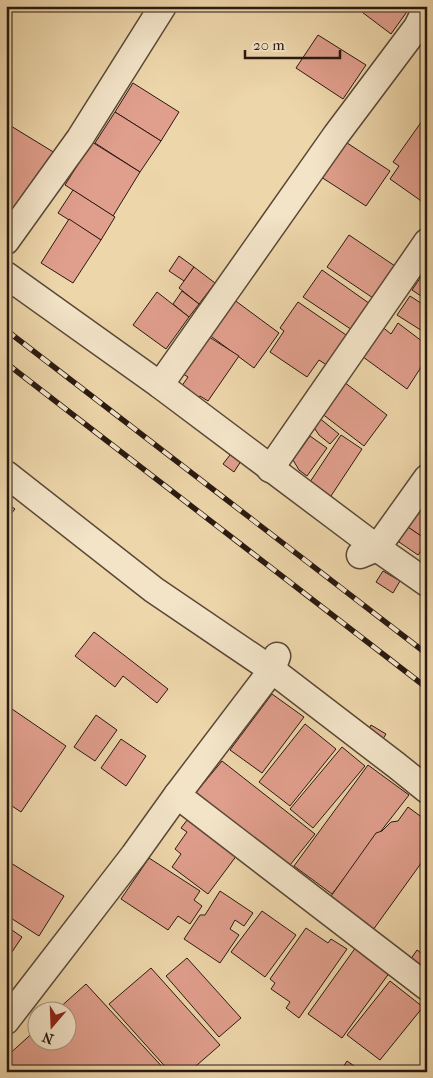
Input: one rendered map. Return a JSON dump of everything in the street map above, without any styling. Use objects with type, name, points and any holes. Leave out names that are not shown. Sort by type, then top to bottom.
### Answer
[{"type":"street","points":[[6,241],[80,138],[163,6]]},
{"type":"street","points":[[160,385],[336,135],[417,27],[424,13]]},
{"type":"street","points":[[270,469],[427,242]]},
{"type":"street","points":[[6,275],[160,385],[270,469],[367,552],[427,583]]},
{"type":"street","points":[[6,474],[154,590],[275,663],[427,790]]},
{"type":"street","points":[[367,552],[427,478]]},
{"type":"street","points":[[6,1021],[134,855],[275,663]]},
{"type":"street","points":[[177,795],[427,987]]},
{"type":"building","points":[[6,6],[14,6],[6,20]]},
{"type":"building","points":[[354,6],[411,6],[391,34]]},
{"type":"building","points":[[318,35],[366,65],[343,99],[296,68]]},
{"type":"building","points":[[133,83],[179,112],[161,141],[115,112]]},
{"type":"building","points":[[115,112],[161,141],[140,172],[95,143]]},
{"type":"building","points":[[422,121],[427,124],[427,205],[390,179],[399,166],[393,162]]},
{"type":"building","points":[[6,123],[55,153],[6,222]]},
{"type":"building","points":[[341,139],[390,171],[366,206],[318,175]]},
{"type":"building","points":[[92,142],[140,172],[113,216],[65,185]]},
{"type":"building","points":[[73,190],[115,217],[101,240],[58,213]]},
{"type":"building","points":[[69,219],[101,240],[73,283],[41,263]]},
{"type":"building","points":[[349,235],[398,268],[376,300],[327,267]]},
{"type":"building","points":[[179,256],[194,267],[184,281],[169,271]]},
{"type":"building","points":[[194,267],[215,283],[199,304],[179,288]]},
{"type":"building","points":[[427,268],[427,300],[412,290]]},
{"type":"building","points":[[322,270],[373,306],[355,332],[303,297]]},
{"type":"building","points":[[182,291],[199,304],[189,317],[173,304]]},
{"type":"building","points":[[157,292],[189,317],[166,349],[133,325]]},
{"type":"building","points":[[410,296],[427,307],[427,334],[397,315]]},
{"type":"building","points":[[233,299],[279,333],[254,368],[208,334]]},
{"type":"building","points":[[298,302],[349,337],[328,366],[319,360],[307,377],[270,352],[284,331],[280,328]]},
{"type":"building","points":[[398,323],[427,345],[427,358],[407,389],[359,354],[380,325],[391,334]]},
{"type":"building","points":[[206,335],[239,356],[208,401],[200,396],[194,400],[179,390],[188,377],[180,372]]},
{"type":"building","points":[[344,382],[387,415],[364,446],[321,413]]},
{"type":"building","points":[[318,417],[339,434],[330,444],[319,435],[313,426]]},
{"type":"building","points":[[341,435],[362,449],[329,499],[308,485]]},
{"type":"building","points":[[310,436],[327,448],[307,476],[299,470],[293,460]]},
{"type":"building","points":[[233,451],[243,458],[234,472],[223,464]]},
{"type":"building","points":[[427,497],[427,540],[405,525]]},
{"type":"building","points":[[6,503],[15,509],[6,520]]},
{"type":"building","points":[[405,525],[427,540],[427,544],[418,555],[399,542]]},
{"type":"building","points":[[383,571],[400,581],[393,593],[376,582]]},
{"type":"building","points":[[94,632],[168,689],[157,703],[123,676],[115,687],[75,656]]},
{"type":"building","points":[[272,694],[304,717],[262,773],[230,750]]},
{"type":"building","points":[[12,709],[66,746],[21,812],[6,802],[6,717]]},
{"type":"building","points":[[96,715],[117,730],[95,761],[74,747]]},
{"type":"building","points":[[305,724],[336,749],[290,806],[259,782]]},
{"type":"building","points":[[371,725],[386,734],[379,745],[365,736]]},
{"type":"building","points":[[121,739],[146,756],[126,786],[101,768]]},
{"type":"building","points":[[342,747],[365,766],[313,828],[290,809]]},
{"type":"building","points":[[222,761],[315,834],[286,870],[193,796]]},
{"type":"building","points":[[368,765],[409,795],[332,894],[294,866]]},
{"type":"building","points":[[408,807],[427,821],[427,855],[373,930],[329,899],[376,833],[382,831],[391,822],[398,821]]},
{"type":"building","points":[[188,819],[240,851],[208,894],[172,867],[181,854],[175,849],[187,832],[181,828]]},
{"type":"building","points":[[149,858],[200,891],[194,900],[202,906],[190,924],[178,916],[168,930],[121,899]]},
{"type":"building","points":[[6,860],[64,896],[39,936],[6,915]]},
{"type":"building","points":[[220,891],[253,913],[244,926],[235,920],[230,929],[239,935],[220,963],[184,939],[200,915],[205,915]]},
{"type":"building","points":[[262,911],[296,935],[265,977],[231,952]]},
{"type":"building","points":[[6,926],[22,937],[6,961]]},
{"type":"building","points":[[306,928],[328,943],[331,939],[347,949],[299,1018],[286,1008],[290,1002],[271,989],[275,983],[270,979]]},
{"type":"building","points":[[356,947],[390,972],[342,1038],[308,1014]]},
{"type":"building","points":[[417,950],[427,957],[427,961],[417,974],[406,966]]},
{"type":"building","points":[[187,958],[241,1018],[219,1037],[166,976]]},
{"type":"building","points":[[151,968],[220,1045],[189,1072],[170,1072],[109,1004]]},
{"type":"building","points":[[390,981],[423,1007],[380,1060],[347,1035]]},
{"type":"building","points":[[86,984],[167,1072],[6,1072],[6,1057],[28,1037],[28,1050],[78,1050],[78,1000],[68,1000]]},
{"type":"building","points":[[347,1061],[363,1072],[340,1072]]},
{"type":"railway","points":[[6,330],[427,654]]},
{"type":"railway","points":[[6,363],[427,688]]}]
